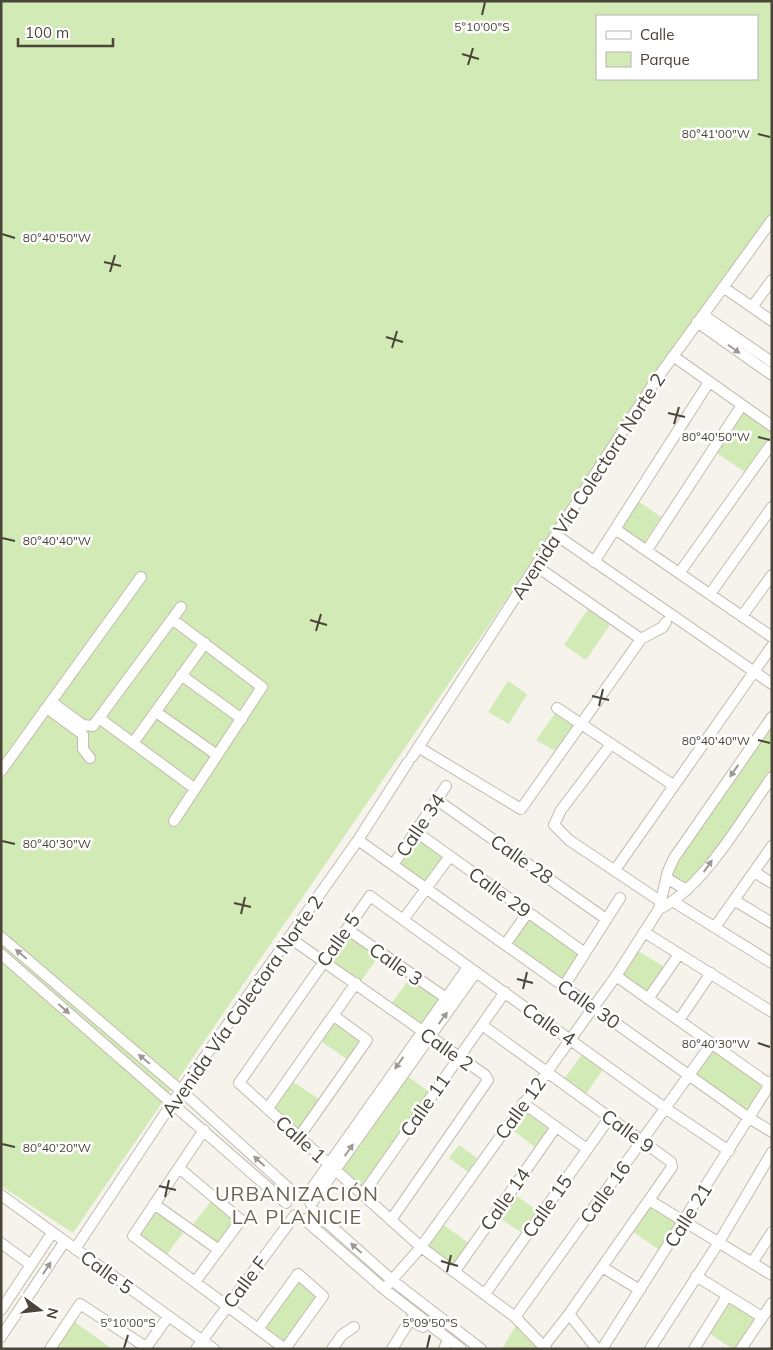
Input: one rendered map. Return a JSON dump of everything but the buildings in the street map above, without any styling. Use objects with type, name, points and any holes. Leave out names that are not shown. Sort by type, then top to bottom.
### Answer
[{"type":"street","name":"Avenida Vía Colectora Norte 2","points":[[76,1249],[172,1103],[358,840],[673,356],[772,220]]},
{"type":"street","points":[[752,307],[772,280]]},
{"type":"street","points":[[723,287],[772,321]]},
{"type":"street","points":[[700,319],[772,362]]},
{"type":"street","points":[[700,319],[772,375]]},
{"type":"street","points":[[673,356],[772,426]]},
{"type":"street","points":[[594,562],[709,382]]},
{"type":"street","points":[[647,550],[742,405]]},
{"type":"street","points":[[680,572],[772,443]]},
{"type":"street","points":[[710,594],[772,507]]},
{"type":"street","points":[[615,529],[772,637]]},
{"type":"street","points":[[556,535],[772,684]]},
{"type":"street","points":[[536,566],[641,639]]},
{"type":"street","points":[[742,616],[772,575]]},
{"type":"street","points":[[1,771],[141,577]]},
{"type":"street","points":[[52,700],[53,703],[87,727],[93,726],[181,607]]},
{"type":"street","points":[[172,619],[262,685],[260,692],[194,788],[174,821]]},
{"type":"street","points":[[418,747],[521,809],[641,639],[663,627],[666,622]]},
{"type":"street","points":[[133,743],[204,643]]},
{"type":"street","points":[[615,870],[772,646]]},
{"type":"street","points":[[181,675],[242,719]]},
{"type":"street","points":[[557,708],[674,786]]},
{"type":"street","points":[[45,709],[81,732],[82,750],[90,758]]},
{"type":"street","points":[[156,712],[217,755]]},
{"type":"street","points":[[659,905],[666,878],[674,858],[772,717]]},
{"type":"street","points":[[99,718],[194,788]]},
{"type":"street","points":[[611,744],[561,810],[554,825],[569,840],[615,870],[659,905],[674,902],[698,881],[772,777]]},
{"type":"street","name":"Calle 34","points":[[393,865],[446,786]]},
{"type":"street","name":"Calle 28","points":[[438,800],[606,919]]},
{"type":"street","name":"Calle 29","points":[[415,831],[585,953]]},
{"type":"street","name":"Calle 30","points":[[358,840],[749,1118],[772,1132]]},
{"type":"street","points":[[714,927],[772,846]]},
{"type":"street","points":[[403,920],[450,856]]},
{"type":"street","points":[[754,872],[772,883]]},
{"type":"street","points":[[666,878],[687,890]]},
{"type":"street","name":"Calle 4","points":[[370,896],[665,1108],[729,1151]]},
{"type":"street","name":"Calle 5","points":[[239,1083],[370,896]]},
{"type":"street","points":[[564,986],[620,898]]},
{"type":"street","points":[[734,900],[772,923]]},
{"type":"street","points":[[674,902],[772,963]]},
{"type":"street","name":"Calle 12","points":[[384,1289],[421,1246],[616,976],[659,905]]},
{"type":"street","points":[[505,945],[528,912]]},
{"type":"street","name":"Calle 3","points":[[347,929],[446,998]]},
{"type":"street","points":[[644,932],[772,1012]]},
{"type":"street","points":[[1,937],[181,1091],[393,1280],[481,1349]]},
{"type":"street","name":"Calle 2","points":[[290,938],[356,983],[458,1058],[485,1075],[488,1080],[391,1220]]},
{"type":"street","points":[[1,954],[204,1130],[300,1217],[384,1289],[461,1349]]},
{"type":"street","points":[[648,999],[679,954]]},
{"type":"street","points":[[425,1034],[446,998],[472,969]]},
{"type":"street","points":[[306,1202],[472,969]]},
{"type":"street","points":[[679,1020],[711,973]]},
{"type":"street","points":[[616,976],[771,1082]]},
{"type":"street","points":[[268,1108],[356,983]]},
{"type":"street","name":"Calle 11","points":[[362,1194],[505,992]]},
{"type":"street","points":[[299,1137],[367,1040],[334,1016]]},
{"type":"street","name":"Calle 9","points":[[482,1025],[671,1162],[672,1167],[545,1348]]},
{"type":"street","name":"Calle 16","points":[[515,1317],[712,1043]]},
{"type":"street","name":"Calle 21","points":[[602,1349],[684,1223],[771,1082]]},
{"type":"street","name":"Calle 1","points":[[239,1083],[421,1246],[515,1317],[545,1348]]},
{"type":"street","points":[[523,1103],[587,1149]]},
{"type":"street","name":"Calle 15","points":[[485,1294],[610,1117]]},
{"type":"street","name":"Calle 14","points":[[455,1271],[556,1127]]},
{"type":"street","points":[[204,1130],[132,1236],[258,1329],[285,1348],[324,1296],[298,1274],[258,1329]]},
{"type":"street","points":[[650,1349],[719,1242],[772,1152]]},
{"type":"street","points":[[179,1168],[241,1220],[195,1282]]},
{"type":"street","name":"Calle 5","points":[[1,1195],[168,1317],[199,1345],[214,1349]]},
{"type":"street","points":[[649,1200],[772,1276]]},
{"type":"street","points":[[286,1203],[306,1202]]},
{"type":"street","name":"Calle F","points":[[199,1345],[227,1306],[300,1217],[309,1218],[306,1202]]},
{"type":"street","points":[[154,1204],[219,1250]]},
{"type":"street","points":[[752,1263],[772,1232]]},
{"type":"street","points":[[1,1310],[52,1233]]},
{"type":"street","points":[[1,1338],[65,1241]]},
{"type":"street","points":[[1,1243],[31,1265]]},
{"type":"street","points":[[602,1266],[640,1290]]},
{"type":"street","points":[[696,1276],[762,1317]]},
{"type":"street","points":[[694,1349],[727,1296]]},
{"type":"street","points":[[741,1349],[772,1303]]},
{"type":"street","points":[[50,1348],[80,1304],[145,1348],[168,1317]]},
{"type":"street","points":[[569,1314],[597,1349]]},
{"type":"street","points":[[392,1349],[410,1320],[414,1320],[447,1347]]},
{"type":"street","points":[[332,1349],[342,1335],[354,1327],[341,1349]]},
{"type":"green space","points":[[1,1],[772,1],[772,211],[73,1233],[1,1186]]},
{"type":"green space","points":[[742,411],[772,432],[745,472],[715,452]]},
{"type":"green space","points":[[638,501],[661,517],[644,543],[621,528]]},
{"type":"green space","points":[[588,609],[610,625],[586,660],[564,645]]},
{"type":"green space","points":[[508,681],[527,694],[509,724],[488,712]]},
{"type":"green space","points":[[556,712],[577,725],[557,752],[536,740]]},
{"type":"green space","points":[[772,723],[772,773],[697,879],[683,886],[671,877],[672,867]]},
{"type":"green space","points":[[417,837],[443,856],[443,859],[426,883],[398,865]]},
{"type":"green space","points":[[530,918],[579,954],[563,980],[511,946],[511,942]]},
{"type":"green space","points":[[347,934],[379,956],[361,981],[330,960]]},
{"type":"green space","points":[[636,950],[666,968],[649,993],[621,976]]},
{"type":"green space","points":[[410,978],[441,1001],[421,1026],[391,1004]]},
{"type":"green space","points":[[334,1022],[363,1040],[350,1061],[322,1042]]},
{"type":"green space","points":[[711,1048],[765,1084],[747,1113],[694,1075]]},
{"type":"green space","points":[[583,1053],[604,1068],[586,1094],[564,1079]]},
{"type":"green space","points":[[407,1076],[431,1093],[364,1187],[361,1187],[340,1169]]},
{"type":"green space","points":[[293,1082],[321,1100],[300,1130],[275,1110],[275,1107]]},
{"type":"green space","points":[[524,1108],[552,1127],[536,1148],[510,1128]]},
{"type":"green space","points":[[459,1145],[477,1158],[468,1172],[449,1158]]},
{"type":"green space","points":[[513,1193],[539,1212],[524,1234],[496,1216]]},
{"type":"green space","points":[[211,1201],[236,1223],[219,1245],[192,1226]]},
{"type":"green space","points":[[649,1206],[653,1206],[679,1223],[662,1252],[632,1231]]},
{"type":"green space","points":[[156,1210],[185,1230],[166,1256],[142,1238],[141,1233]]},
{"type":"green space","points":[[442,1224],[469,1243],[454,1266],[426,1246]]},
{"type":"green space","points":[[296,1282],[300,1282],[316,1299],[284,1343],[263,1327]]},
{"type":"green space","points":[[730,1302],[758,1316],[739,1349],[733,1349],[710,1334]]},
{"type":"green space","points":[[72,1320],[112,1349],[59,1349],[56,1347]]},
{"type":"green space","points":[[518,1322],[541,1349],[502,1349]]},
{"type":"district","name":"URBANIZACIÓN LA PLANICIE","points":[[297,1204]]}]
